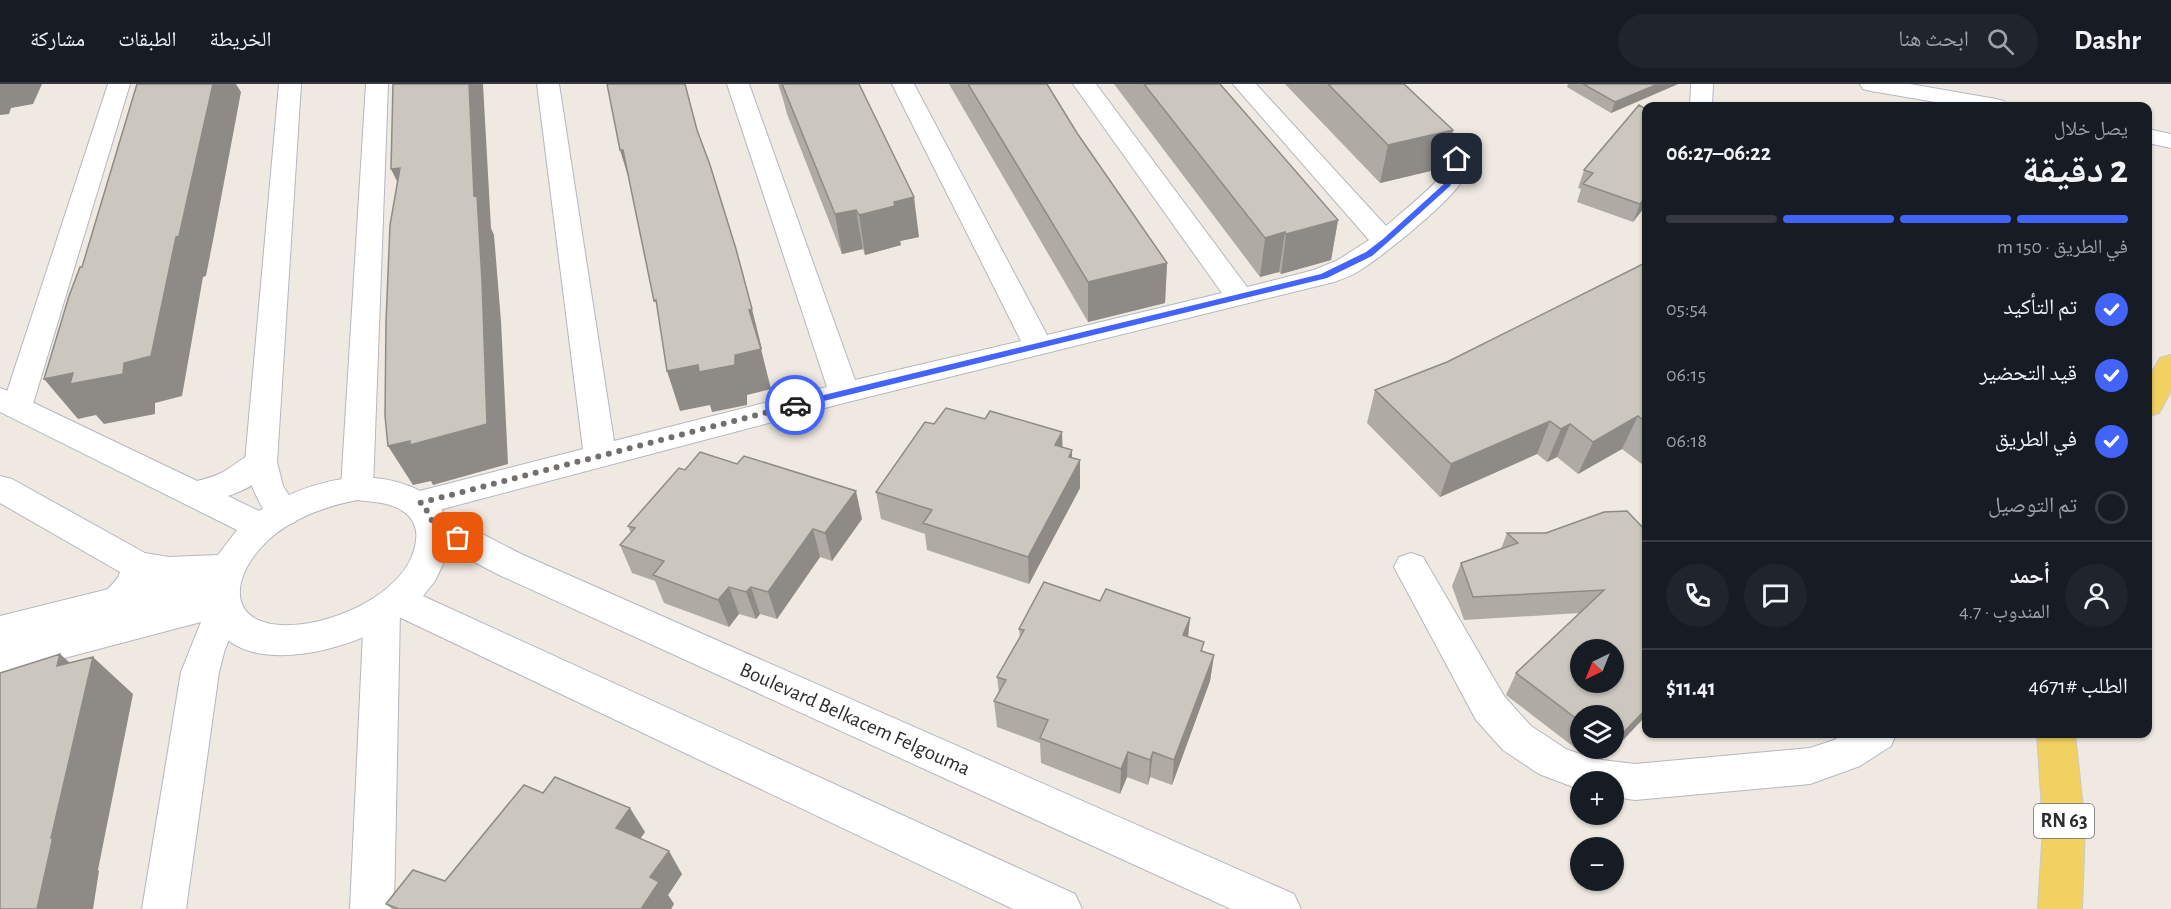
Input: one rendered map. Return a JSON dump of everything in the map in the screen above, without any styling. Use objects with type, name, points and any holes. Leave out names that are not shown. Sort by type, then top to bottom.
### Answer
[{"type":"main road","points":[[2152,396],[2171,365]]},
{"type":"main road","name":"RN 63","points":[[2056,738],[2064,825],[2060,909]]},
{"type":"street","points":[[272,520],[261,462],[290,84]]},
{"type":"street","points":[[357,488],[378,84]]},
{"type":"street","points":[[548,84],[600,456]]},
{"type":"street","points":[[738,84],[844,393]]},
{"type":"street","points":[[903,84],[1038,346]]},
{"type":"street","points":[[1084,84],[1240,298]]},
{"type":"street","points":[[1244,84],[1386,240]]},
{"type":"street","points":[[426,513],[600,456],[844,393],[1324,276],[1369,254],[1448,184],[1458,168],[1453,150],[1446,141],[1386,84]]},
{"type":"street","points":[[1701,102],[1702,84]]},
{"type":"street","points":[[1871,84],[1973,102]]},
{"type":"street","points":[[122,97],[8,403],[195,495],[272,520]]},
{"type":"street","points":[[2152,137],[2171,141]]},
{"type":"street","points":[[195,495],[232,482],[261,462]]},
{"type":"street","points":[[0,488],[137,565],[170,571],[224,589]]},
{"type":"street","points":[[164,909],[200,672],[224,589],[236,554],[272,520],[307,501],[332,492],[357,488],[393,490],[426,513],[434,541],[428,560],[416,581],[389,606],[352,627],[319,638],[286,642],[257,638],[236,627],[224,589]]},
{"type":"street","name":"Boulevard Belkacem Felgouma","points":[[426,513],[466,543],[509,564],[1280,909]]},
{"type":"street","points":[[115,602],[136,579],[137,565]]},
{"type":"street","points":[[1411,567],[1490,708],[1517,738],[1553,762],[1594,777],[1635,782],[1810,766],[1846,754],[1871,738]]},
{"type":"street","points":[[0,631],[115,602],[224,589]]},
{"type":"street","points":[[0,660],[224,589]]},
{"type":"street","points":[[372,909],[389,606]]},
{"type":"street","points":[[389,606],[1060,909]]},
{"type":"building","points":[[137,84],[213,84],[179,236],[176,237],[151,356],[124,363],[123,374],[70,384],[73,373],[44,379],[69,296],[80,267],[82,267]]},
{"type":"building","points":[[393,84],[469,84],[474,196],[477,195],[482,281],[487,424],[410,445],[410,441],[388,446],[385,416],[390,225],[400,168],[391,169]]},
{"type":"building","points":[[607,84],[685,84],[697,130],[736,249],[752,309],[749,310],[761,349],[735,355],[735,365],[699,372],[698,365],[667,371],[656,300],[654,301]]},
{"type":"building","points":[[782,84],[859,84],[914,197],[894,202],[895,206],[859,215],[856,210],[835,214]]},
{"type":"building","points":[[968,84],[1047,84],[1077,133],[1167,263],[1088,282]]},
{"type":"building","points":[[1144,84],[1220,84],[1338,220],[1265,238]]},
{"type":"building","points":[[1328,84],[1404,84],[1453,130],[1388,145]]},
{"type":"building","points":[[1583,84],[1658,84],[1615,102]]},
{"type":"building","points":[[1639,105],[1642,107],[1642,201],[1640,204],[1583,184],[1593,173],[1584,170]]},
{"type":"building","points":[[1642,264],[1642,419],[1638,416],[1593,442],[1570,424],[1561,429],[1550,421],[1451,464],[1375,390],[1447,362]]},
{"type":"building","points":[[946,408],[985,419],[990,411],[1062,432],[1055,445],[1072,450],[1069,457],[1080,460],[1028,557],[923,523],[932,510],[876,492],[925,422],[934,424]]},
{"type":"building","points":[[700,452],[737,464],[744,456],[856,491],[825,533],[813,529],[768,592],[751,587],[746,592],[729,587],[718,600],[653,575],[664,561],[620,545],[635,528],[628,526],[679,468],[685,470]]},
{"type":"building","points":[[1627,511],[1642,527],[1642,713],[1624,732],[1624,705],[1570,705],[1570,714],[1516,673],[1604,590],[1473,597],[1461,563],[1518,543],[1507,533],[1546,533],[1604,512]]},
{"type":"building","points":[[1044,582],[1100,601],[1106,589],[1190,618],[1183,635],[1204,642],[1201,651],[1214,655],[1174,760],[1153,752],[1150,760],[1128,752],[1121,769],[1040,738],[1048,720],[994,701],[1006,680],[997,677],[1024,630],[1019,629]]},
{"type":"building","points":[[60,654],[57,666],[93,657],[37,909],[0,909],[0,673]]},
{"type":"building","points":[[555,777],[630,808],[616,828],[669,851],[650,877],[659,882],[641,909],[399,909],[386,904],[413,870],[445,881],[524,785],[543,793]]},
{"type":"way so far","points":[[458,538],[433,523],[428,512],[420,503],[795,405]]},
{"type":"route","points":[[795,405],[1324,276],[1369,254],[1386,240],[1448,184],[1458,168],[1457,159]]}]
